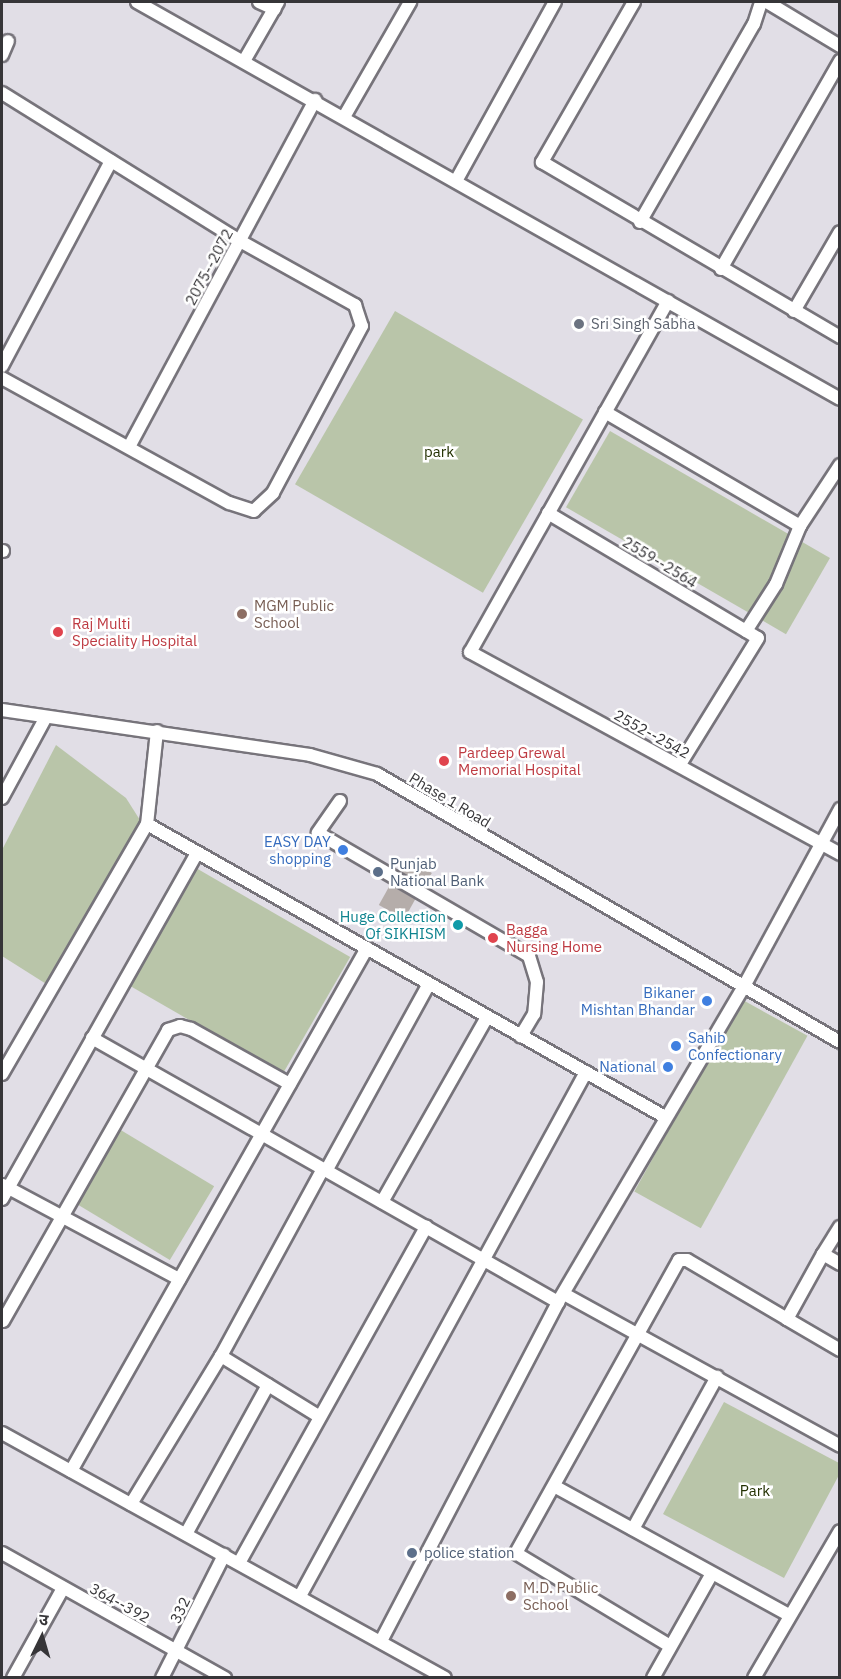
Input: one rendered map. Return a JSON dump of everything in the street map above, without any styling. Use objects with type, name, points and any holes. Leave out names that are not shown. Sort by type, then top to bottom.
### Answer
[{"type":"street","points":[[137,2],[315,100],[840,399]]},
{"type":"street","points":[[244,61],[276,5],[259,2]]},
{"type":"street","points":[[344,117],[410,2]]},
{"type":"street","points":[[456,181],[555,2]]},
{"type":"street","points":[[634,2],[542,162],[640,222],[840,337]]},
{"type":"street","points":[[640,222],[754,24],[761,2]]},
{"type":"street","points":[[766,2],[840,46]]},
{"type":"street","points":[[2,55],[8,41]]},
{"type":"street","points":[[721,269],[840,61]]},
{"type":"street","points":[[2,93],[240,241],[355,305],[362,319],[359,334],[264,506],[254,511],[230,503],[2,378]]},
{"type":"street","name":"2075--2072","points":[[129,447],[315,100]]},
{"type":"street","points":[[2,366],[111,161]]},
{"type":"street","points":[[794,311],[840,232]]},
{"type":"street","points":[[548,513],[668,301]]},
{"type":"street","points":[[605,412],[800,526]]},
{"type":"street","points":[[746,630],[776,584],[800,526],[840,465]]},
{"type":"street","name":"2559--2564","points":[[548,513],[758,638],[679,766]]},
{"type":"street","name":"2552--2542","points":[[548,513],[470,652],[840,854]]},
{"type":"street","name":"Phase 1 Road","points":[[2,710],[310,755],[377,774],[743,988],[840,1042]]},
{"type":"street","points":[[2,798],[46,717]]},
{"type":"street","points":[[2,1074],[147,824],[157,731]]},
{"type":"street","points":[[340,801],[318,833],[529,956],[537,982],[534,1014],[521,1036]]},
{"type":"street","points":[[381,1641],[561,1298],[665,1117],[743,988],[840,809]]},
{"type":"street","points":[[147,824],[665,1117]]},
{"type":"street","points":[[2,1199],[5,1186],[197,853]]},
{"type":"street","points":[[71,1471],[367,948]]},
{"type":"street","points":[[132,1504],[221,1356],[429,984]]},
{"type":"street","points":[[382,1202],[487,1017]]},
{"type":"street","points":[[3,1321],[60,1215],[168,1030],[180,1026],[290,1084]]},
{"type":"street","points":[[92,1038],[484,1259],[639,1336],[840,1446]]},
{"type":"street","points":[[300,1596],[586,1072]]},
{"type":"street","points":[[5,1186],[179,1279]]},
{"type":"street","points":[[239,1563],[426,1227]]},
{"type":"street","points":[[787,1319],[840,1227]]},
{"type":"street","points":[[823,1254],[840,1264]]},
{"type":"street","points":[[670,1646],[516,1556],[683,1259],[840,1350]]},
{"type":"street","points":[[221,1356],[320,1417]]},
{"type":"street","points":[[633,1529],[717,1377]]},
{"type":"street","points":[[186,1534],[268,1385]]},
{"type":"street","points":[[2,1433],[445,1677]]},
{"type":"street","points":[[554,1486],[711,1575],[790,1616]]},
{"type":"street","points":[[754,1677],[840,1531]]},
{"type":"street","name":"364--392","points":[[2,1553],[176,1652],[225,1677]]},
{"type":"street","name":"332","points":[[162,1677],[224,1555]]},
{"type":"street","points":[[653,1677],[711,1575]]},
{"type":"street","points":[[14,1677],[63,1588]]},
{"type":"green space","name":"park","points":[[395,311],[583,419],[483,593],[295,484]]},
{"type":"green space","points":[[610,431],[830,558],[786,634],[566,507]]},
{"type":"green space","points":[[56,745],[126,798],[145,828],[51,987],[2,956],[2,850]]},
{"type":"green space","points":[[196,868],[350,957],[283,1074],[128,985]]},
{"type":"green space","points":[[741,999],[807,1036],[701,1228],[634,1191]]},
{"type":"green space","points":[[119,1129],[214,1186],[170,1260],[75,1203]]},
{"type":"green space","name":"Park","points":[[724,1402],[839,1463],[839,1475],[784,1578],[663,1514]]},
{"type":"building","points":[[407,858],[432,873],[424,886],[399,871]]},
{"type":"building","points":[[390,885],[415,899],[404,919],[379,905]]},
{"type":"place","name":"Sri Singh Sabha","points":[[579,324]]},
{"type":"place","name":"MGM Public School","points":[[242,614]]},
{"type":"place","name":"Raj Multi Speciality Hospital","points":[[58,632]]},
{"type":"place","name":"Pardeep Grewal Memorial Hospital","points":[[444,761]]},
{"type":"place","name":"EASY DAY shopping","points":[[343,850]]},
{"type":"place","name":"Punjab National Bank","points":[[378,872]]},
{"type":"place","name":"Huge Collection Of SIKHISM","points":[[458,925]]},
{"type":"place","name":"Bagga Nursing Home","points":[[493,938]]},
{"type":"place","name":"Bikaner Mishtan Bhandar","points":[[707,1001]]},
{"type":"place","name":"Sahib Confectionary","points":[[676,1046]]},
{"type":"place","name":"National","points":[[668,1067]]},
{"type":"place","name":"police station","points":[[412,1553]]},
{"type":"place","name":"M.D. Public School","points":[[511,1596]]}]
